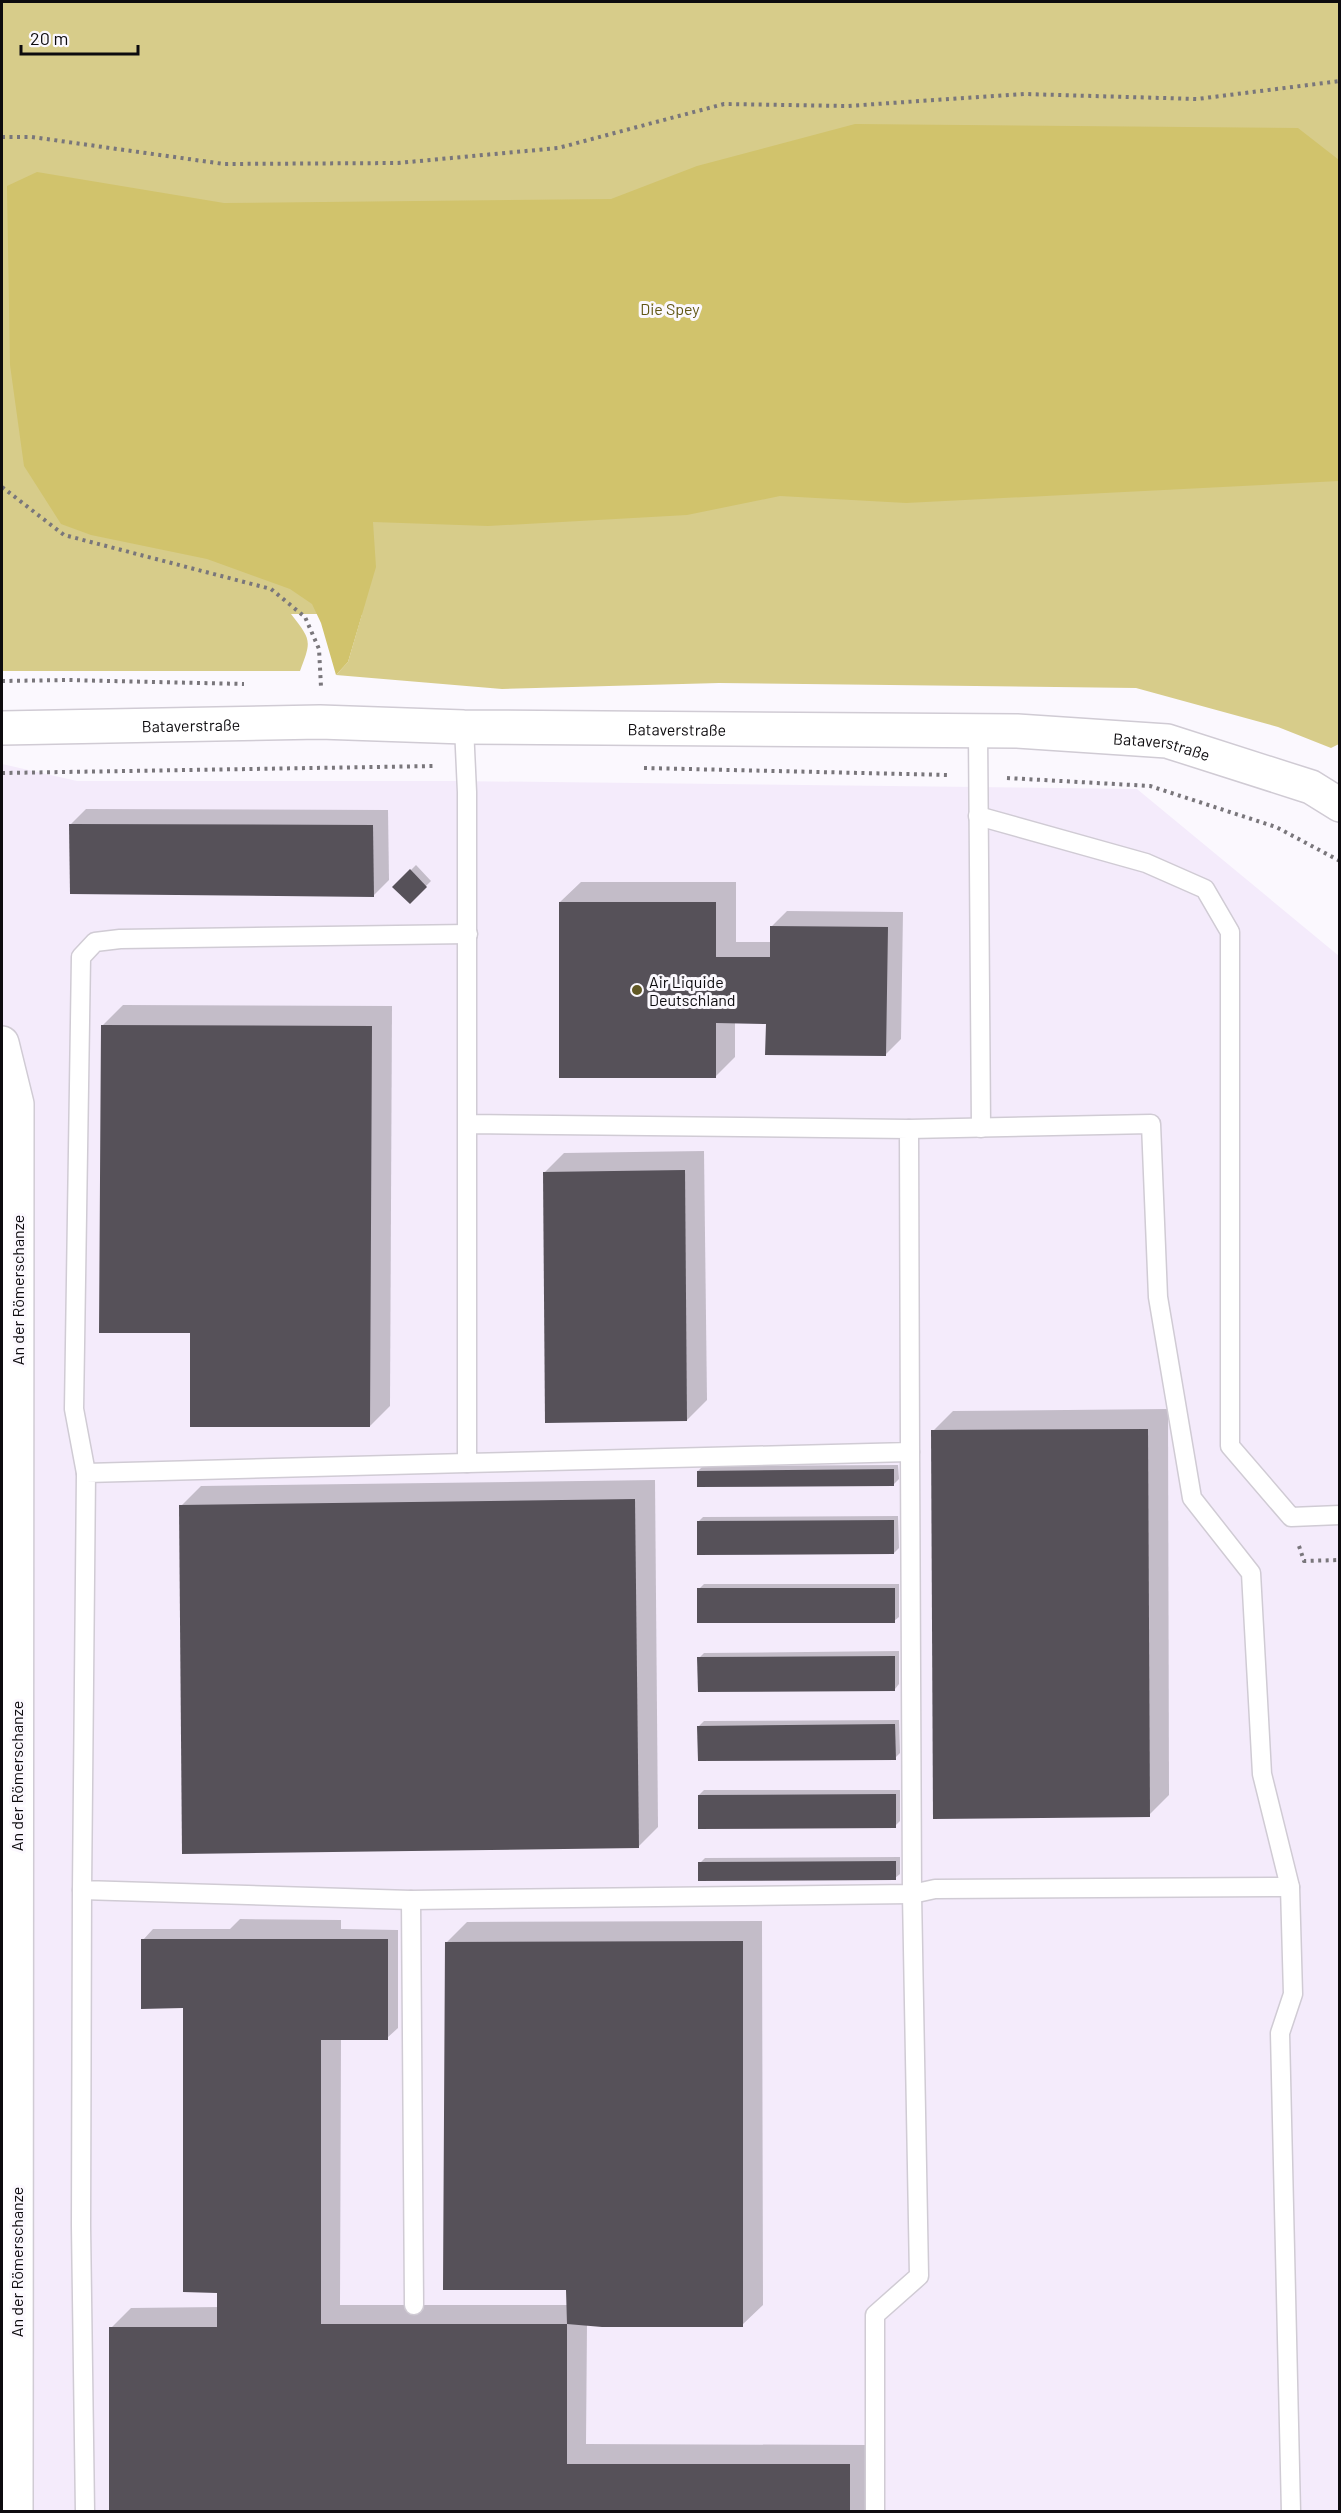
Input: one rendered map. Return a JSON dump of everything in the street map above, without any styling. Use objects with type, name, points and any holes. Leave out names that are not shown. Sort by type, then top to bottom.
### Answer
[{"type":"street","name":"Bataverstraße","points":[[2,728],[320,722],[464,727],[1017,731],[1167,741],[1311,787],[1340,805]]},
{"type":"street","name":"An der Römerschanze","points":[[2,1043],[17,1104],[9,2247],[16,2511]]},
{"type":"lane","points":[[464,727],[469,1124],[467,1463]]},
{"type":"lane","points":[[978,731],[981,1128]]},
{"type":"lane","points":[[978,816],[1146,863],[1205,889],[1230,932],[1230,1446],[1291,1517],[1340,1515]]},
{"type":"lane","points":[[85,2511],[81,2226],[86,1473],[75,1409],[81,957],[95,942],[120,939],[468,934]]},
{"type":"lane","points":[[469,1124],[909,1129],[1150,1124],[1158,1296],[1192,1498],[1251,1574],[1262,1774],[1290,1887],[1293,1994],[1280,2033],[1291,2511]]},
{"type":"lane","points":[[875,2511],[875,2315],[919,2276],[912,1894],[909,1129]]},
{"type":"lane","points":[[86,1473],[910,1452]]},
{"type":"lane","points":[[82,1890],[411,1900],[912,1894],[934,1889],[1290,1887]]},
{"type":"lane","points":[[411,1900],[414,2305]]},
{"type":"path","points":[[2,136],[32,137],[224,164],[398,163],[558,148],[724,104],[847,106],[1024,94],[1197,99],[1340,81]]},
{"type":"path","points":[[2,486],[64,535],[271,589],[305,617],[319,649],[320,722]]},
{"type":"path","points":[[2,773],[466,765]]},
{"type":"path","points":[[642,768],[978,776],[1150,786],[1276,827],[1340,861]]},
{"type":"shaded area","points":[[2,764],[77,781],[456,781],[1137,789],[1339,956],[1339,2511],[2,2512]]},
{"type":"green space","name":"Die Spey","points":[[2,2],[1339,2],[1339,744],[1331,748],[1278,727],[1136,688],[719,683],[502,689],[336,675],[348,662],[362,614],[291,614],[308,641],[300,671],[2,671]]},
{"type":"green space","points":[[855,124],[1298,128],[1339,160],[1339,481],[906,503],[780,496],[687,515],[488,526],[373,522],[376,567],[348,662],[336,675],[321,623],[312,604],[290,589],[207,559],[91,535],[61,524],[24,466],[10,365],[7,186],[37,172],[224,203],[611,199],[697,166]]},
{"type":"building","points":[[69,824],[373,825],[374,897],[70,894]]},
{"type":"building","points":[[410,869],[427,887],[410,904],[392,887]]},
{"type":"building","points":[[559,902],[716,902],[716,957],[770,957],[770,926],[888,927],[886,1056],[765,1055],[766,1024],[716,1023],[716,1078],[559,1078]]},
{"type":"building","points":[[101,1025],[372,1026],[370,1427],[190,1427],[190,1333],[99,1333]]},
{"type":"building","points":[[685,1170],[687,1421],[545,1423],[543,1172]]},
{"type":"building","points":[[1148,1429],[1150,1817],[933,1819],[931,1430]]},
{"type":"building","points":[[894,1469],[894,1486],[697,1487],[697,1471]]},
{"type":"building","points":[[635,1499],[639,1848],[182,1854],[179,1505]]},
{"type":"building","points":[[894,1520],[894,1554],[697,1555],[697,1521]]},
{"type":"building","points":[[697,1588],[895,1588],[895,1623],[697,1623]]},
{"type":"building","points":[[895,1656],[895,1691],[698,1692],[697,1657]]},
{"type":"building","points":[[895,1724],[896,1760],[698,1761],[697,1726]]},
{"type":"building","points":[[896,1794],[896,1828],[698,1829],[698,1795]]},
{"type":"building","points":[[896,1861],[896,1880],[698,1881],[698,1862]]},
{"type":"building","points":[[141,1939],[388,1939],[388,2040],[321,2040],[321,2324],[567,2324],[567,2464],[850,2464],[850,2512],[109,2512],[109,2327],[217,2327],[217,2293],[183,2292],[183,2008],[141,2009]]},
{"type":"building","points":[[743,1941],[743,2327],[602,2327],[567,2324],[566,2290],[443,2290],[445,1942]]},
{"type":"place","name":"Air Liquide Deutschland","points":[[637,990]]}]
